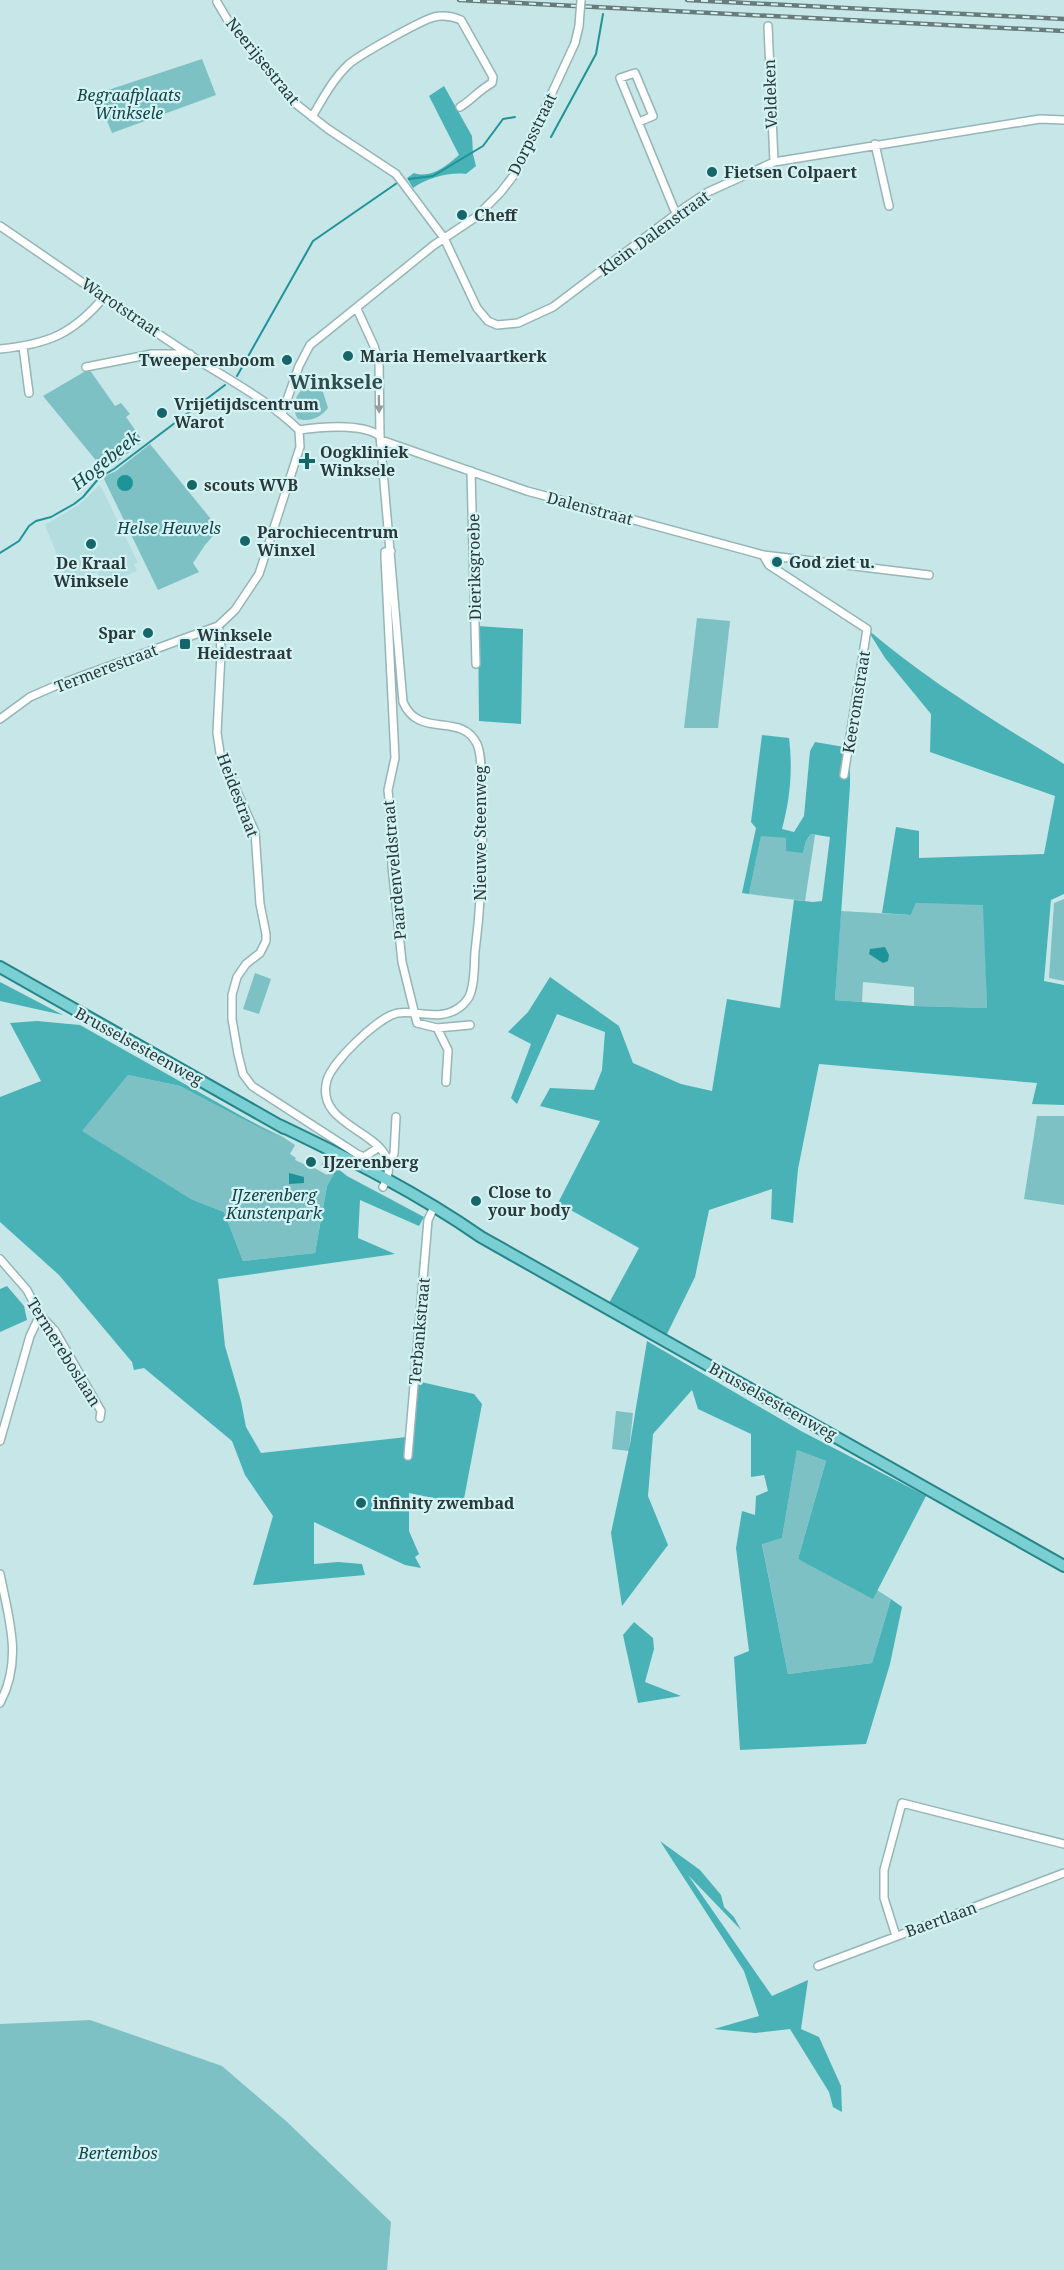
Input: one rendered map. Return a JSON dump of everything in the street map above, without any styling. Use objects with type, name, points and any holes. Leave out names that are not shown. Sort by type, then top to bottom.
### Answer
[{"type":"main road","name":"Brusselsesteenweg","points":[[0,967],[279,1125],[340,1155],[385,1184],[1064,1566]]},
{"type":"street","name":"Dorpsstraat","points":[[282,414],[298,366],[310,345],[411,263],[486,208],[514,175],[575,43],[581,0]]},
{"type":"street","name":"Neerijsestraat","points":[[217,2],[227,19],[291,100],[396,174],[444,238]]},
{"type":"street","name":"Neerijsestraat","points":[[312,117],[334,81],[350,64],[362,55],[429,19],[442,16],[461,20],[493,77],[492,83],[476,92],[472,99],[460,107]]},
{"type":"street","name":"Veldeken","points":[[768,26],[774,162]]},
{"type":"street","points":[[639,122],[653,116],[635,73],[620,78],[677,213]]},
{"type":"street","name":"Klein Dalenstraat","points":[[444,238],[483,317],[497,325],[507,326],[524,321],[553,307],[708,192],[774,162],[1040,119],[1064,120]]},
{"type":"street","points":[[875,144],[888,206]]},
{"type":"street","name":"Warotstraat","points":[[0,226],[258,397],[282,414],[299,430]]},
{"type":"street","points":[[0,349],[49,341],[88,315],[105,296]]},
{"type":"street","points":[[357,309],[377,353],[380,438]]},
{"type":"street","points":[[23,347],[29,393]]},
{"type":"street","points":[[86,367],[153,354],[190,354]]},
{"type":"street","name":"Dalenstraat","points":[[299,430],[328,427],[370,430],[380,438],[527,491],[763,555],[769,565],[867,629]]},
{"type":"street","points":[[218,626],[235,610],[259,574],[300,447],[299,430]]},
{"type":"street","name":"Nieuwe Steenweg","points":[[380,438],[403,702],[411,715],[423,724],[458,728],[472,737],[477,745],[480,754],[483,857],[480,917],[469,997],[459,1008],[450,1012],[431,1016],[413,1014],[391,1015],[383,1018],[371,1027],[335,1065],[327,1082],[327,1098],[333,1113],[370,1138],[388,1162]]},
{"type":"street","name":"Dieriksgroebe","points":[[471,471],[476,664]]},
{"type":"street","name":"Paardenveldstraat","points":[[391,551],[385,552],[385,557],[395,758],[388,790],[402,962],[413,1014]]},
{"type":"street","points":[[763,555],[929,575]]},
{"type":"street","name":"Termerestraat","points":[[0,719],[30,698],[54,686],[218,626]]},
{"type":"street","name":"Heidestraat","points":[[218,626],[221,652],[217,733],[220,753],[255,832],[259,898],[266,934],[266,941],[260,953],[246,964],[237,977],[232,995],[232,1018],[243,1074],[252,1086],[360,1156],[368,1155],[379,1147]]},
{"type":"street","name":"Keeromstraat","points":[[844,775],[867,629]]},
{"type":"street","points":[[413,1014],[417,1023],[437,1028],[470,1025]]},
{"type":"street","points":[[437,1028],[448,1050],[447,1082]]},
{"type":"street","points":[[385,1184],[389,1174],[388,1162],[394,1154],[396,1117]]},
{"type":"street","name":"Terbankstraat","points":[[408,1456],[428,1220],[432,1210]]},
{"type":"street","name":"Termereboslaan","points":[[0,1259],[27,1290],[40,1315],[55,1331],[101,1411],[100,1418]]},
{"type":"street","points":[[0,1441],[30,1336],[40,1315]]},
{"type":"street","points":[[0,1574],[12,1634],[14,1662],[9,1686],[0,1703]]},
{"type":"street","points":[[896,1936],[884,1898],[884,1870],[902,1803],[1064,1844]]},
{"type":"street","name":"Baertlaan","points":[[818,1966],[1064,1874]]},
{"type":"shaded area","points":[[444,86],[472,136],[476,166],[466,174],[438,176],[413,188],[407,178],[414,173],[432,173],[459,155],[429,96]]},
{"type":"shaded area","points":[[122,475],[128,475],[133,483],[131,489],[122,491],[117,486],[117,480]]},
{"type":"shaded area","name":"De Kraal Winksele","points":[[100,485],[138,563],[134,564],[137,571],[104,585],[97,572],[69,584],[45,525],[80,504]]},
{"type":"shaded area","points":[[478,626],[523,629],[521,724],[479,721]]},
{"type":"shaded area","points":[[867,629],[938,683],[1064,764],[1064,894],[1051,900],[1044,981],[1064,985],[1064,1105],[1032,1104],[1037,1083],[819,1064],[798,1169],[793,1223],[771,1219],[772,1189],[709,1210],[695,1277],[666,1336],[608,1305],[639,1248],[558,1203],[600,1121],[540,1106],[550,1088],[594,1090],[602,1070],[605,1032],[557,1014],[517,1104],[511,1098],[531,1044],[508,1032],[528,1012],[550,977],[619,1026],[633,1063],[681,1084],[712,1091],[727,999],[780,1008],[794,900],[822,901],[830,837],[811,834],[806,841],[803,853],[786,851],[786,838],[761,836],[749,894],[742,893],[756,828],[751,822],[762,735],[789,738],[790,784],[782,829],[794,832],[804,816],[810,751],[815,742],[850,748],[850,786],[835,1000],[914,1006],[987,1008],[983,905],[916,903],[911,915],[882,913],[896,827],[919,831],[919,858],[1044,854],[1055,796],[930,752],[931,714],[885,658]]},
{"type":"shaded area","points":[[885,947],[889,955],[888,961],[883,963],[869,954],[870,949]]},
{"type":"shaded area","points":[[0,982],[63,1015],[0,1001]]},
{"type":"shaded area","points":[[37,1021],[80,1025],[282,1139],[180,1086],[128,1075],[82,1131],[191,1199],[224,1212],[243,1261],[315,1253],[327,1186],[337,1168],[347,1176],[424,1217],[419,1226],[360,1200],[358,1238],[395,1254],[218,1279],[225,1346],[246,1427],[261,1453],[407,1437],[417,1384],[421,1382],[474,1394],[482,1404],[463,1504],[409,1493],[409,1531],[419,1554],[415,1557],[421,1568],[405,1565],[314,1522],[314,1564],[338,1562],[362,1564],[365,1575],[253,1585],[273,1516],[245,1475],[232,1441],[144,1368],[134,1370],[132,1362],[59,1275],[0,1222],[0,1097],[41,1081],[10,1023]]},
{"type":"shaded area","points":[[289,1173],[304,1177],[304,1183],[289,1184]]},
{"type":"shaded area","points":[[7,1286],[24,1306],[27,1320],[0,1332],[0,1289]]},
{"type":"shaded area","points":[[647,1341],[801,1431],[926,1496],[873,1599],[798,1559],[826,1461],[797,1450],[782,1538],[762,1544],[788,1674],[872,1663],[891,1599],[902,1607],[890,1664],[866,1744],[740,1750],[734,1657],[749,1651],[736,1548],[742,1511],[755,1515],[756,1496],[768,1491],[764,1475],[751,1477],[751,1434],[698,1409],[692,1390],[653,1434],[648,1496],[668,1545],[622,1606],[611,1533],[630,1444]]},
{"type":"shaded area","points":[[634,1622],[653,1638],[654,1649],[645,1682],[681,1696],[638,1703],[623,1635]]},
{"type":"shaded area","points":[[660,1841],[700,1870],[721,1895],[724,1907],[734,1917],[741,1930],[688,1875],[772,1996],[808,1980],[801,2029],[819,2037],[841,2086],[842,2112],[833,2107],[829,2092],[790,2029],[755,2033],[714,2029],[759,2016],[744,1971]]},
{"type":"green space","name":"Begraafplaats Winksele","points":[[202,59],[216,95],[112,133],[96,94]]},
{"type":"green space","points":[[89,369],[115,406],[121,403],[130,414],[126,417],[143,441],[117,462],[98,472],[99,464],[43,396]]},
{"type":"green space","points":[[310,386],[323,392],[328,408],[314,418],[298,419],[295,409],[296,399],[301,391]]},
{"type":"green space","name":"Helse Heuvels","points":[[150,444],[219,529],[193,563],[199,572],[158,590],[103,477],[116,471]]},
{"type":"green space","points":[[697,618],[730,621],[718,728],[684,728]]},
{"type":"green space","points":[[811,834],[815,835],[805,901],[749,894],[761,835],[787,838],[803,853],[806,841]]},
{"type":"green space","points":[[1064,899],[1064,981],[1049,978],[1054,903]]},
{"type":"green space","points":[[916,903],[984,904],[987,1008],[914,1006],[914,987],[863,982],[862,1002],[835,1000],[841,911],[911,915]]},
{"type":"green space","points":[[255,973],[271,979],[259,1014],[243,1009]]},
{"type":"green space","name":"IJzerenberg Kunstenpark","points":[[128,1075],[180,1086],[283,1137],[295,1145],[290,1154],[296,1158],[295,1160],[327,1175],[330,1170],[321,1165],[324,1160],[337,1168],[327,1186],[315,1253],[243,1261],[224,1212],[191,1199],[81,1131]]},
{"type":"green space","points":[[1037,1116],[1064,1116],[1064,1205],[1024,1199]]},
{"type":"green space","points":[[616,1411],[633,1413],[629,1451],[612,1449]]},
{"type":"green space","points":[[797,1450],[826,1461],[798,1559],[877,1590],[891,1599],[872,1663],[788,1674],[762,1543],[782,1538]]},
{"type":"green space","name":"Bertembos","points":[[90,2020],[222,2066],[286,2121],[391,2222],[387,2270],[0,2270],[0,2024]]},
{"type":"waterway","name":"Hogebeek","points":[[551,137],[596,54],[603,14]]},
{"type":"waterway","name":"Hogebeek","points":[[409,179],[433,176],[483,146],[503,119],[515,117]]},
{"type":"waterway","name":"Hogebeek","points":[[237,376],[313,241],[397,183]]},
{"type":"waterway","name":"Hogebeek","points":[[0,553],[19,541],[29,526],[36,521],[51,517],[74,504],[99,478],[225,385]]},
{"type":"railway","points":[[459,0],[1064,31]]},
{"type":"railway","points":[[687,0],[1064,19]]},
{"type":"place","name":"Fietsen Colpaert","points":[[712,172]]},
{"type":"place","name":"Cheff","points":[[462,215]]},
{"type":"place","name":"Maria Hemelvaartkerk","points":[[348,356]]},
{"type":"place","name":"Tweeperenboom","points":[[287,360]]},
{"type":"place","name":"Vrijetijdscentrum Warot","points":[[162,413]]},
{"type":"place","name":"Oogkliniek Winksele","points":[[307,461]]},
{"type":"place","name":"scouts WVB","points":[[192,485]]},
{"type":"place","name":"Parochiecentrum Winxel","points":[[245,541]]},
{"type":"place","name":"De Kraal Winksele","points":[[91,544]]},
{"type":"place","name":"God ziet u.","points":[[777,562]]},
{"type":"place","name":"Spar","points":[[148,633]]},
{"type":"place","name":"Winksele Heidestraat","points":[[185,644]]},
{"type":"place","name":"IJzerenberg","points":[[311,1162]]},
{"type":"place","name":"Close to your body","points":[[476,1201]]},
{"type":"place","name":"infinity zwembad","points":[[361,1503]]},
{"type":"district","name":"Winksele","points":[[336,381]]}]
